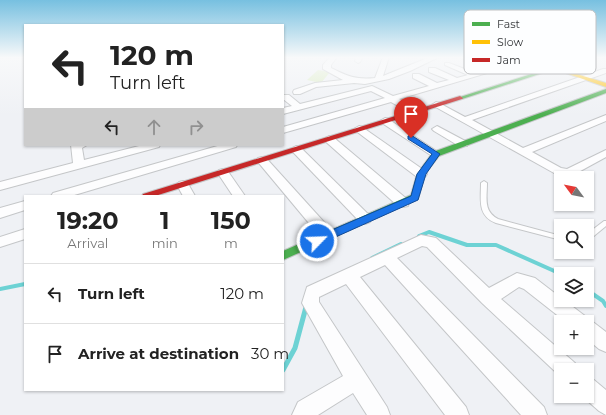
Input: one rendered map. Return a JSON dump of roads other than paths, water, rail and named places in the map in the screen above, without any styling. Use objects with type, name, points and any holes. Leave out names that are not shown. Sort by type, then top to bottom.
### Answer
[{"type":"street","points":[[345,76],[356,81]]},
{"type":"street","points":[[297,92],[315,85],[378,79],[384,76]]},
{"type":"street","points":[[417,76],[436,86]]},
{"type":"street","points":[[447,76],[456,80]]},
{"type":"street","points":[[284,130],[468,76]]},
{"type":"street","points":[[149,195],[529,76]]},
{"type":"street","points":[[581,76],[606,85]]},
{"type":"street","points":[[464,120],[591,76]]},
{"type":"street","points":[[400,85],[414,92]]},
{"type":"street","points":[[284,111],[326,100],[347,91],[372,88],[416,112]]},
{"type":"street","points":[[284,256],[414,198],[422,174],[436,154],[606,91]]},
{"type":"street","points":[[314,92],[326,100]]},
{"type":"street","points":[[286,97],[299,107]]},
{"type":"street","points":[[436,105],[558,171],[569,173],[606,153]]},
{"type":"street","points":[[523,152],[606,118]]},
{"type":"street","points":[[385,121],[436,154]]},
{"type":"street","points":[[359,129],[422,174]]},
{"type":"street","points":[[437,129],[463,144]]},
{"type":"street","points":[[329,139],[403,203]]},
{"type":"street","points":[[76,146],[79,165]]},
{"type":"street","points":[[0,186],[151,146]]},
{"type":"street","points":[[60,195],[229,146]]},
{"type":"street","points":[[296,149],[365,219]]},
{"type":"street","points":[[262,160],[328,236]]},
{"type":"street","points":[[223,172],[239,195]]},
{"type":"street","points":[[183,184],[188,195]]},
{"type":"street","points":[[0,213],[24,205]]},
{"type":"street","points":[[0,242],[24,234]]},
{"type":"street","points":[[379,415],[356,380],[310,303],[310,297],[313,292],[421,240],[431,242],[488,298],[560,363]]},
{"type":"street","points":[[386,256],[536,415]]},
{"type":"street","points":[[349,275],[458,415]]},
{"type":"street","points":[[488,298],[517,280],[524,281],[529,283],[570,315]]},
{"type":"street","points":[[594,334],[606,343]]},
{"type":"street","points":[[303,415],[306,410],[356,380]]},
{"type":"street","points":[[594,393],[606,404]]},
{"type":"lane","points":[[484,183],[485,210],[488,218],[554,236]]},
{"type":"lane","points":[[594,232],[606,223]]},
{"type":"waterway","points":[[419,236],[429,232],[467,245],[496,245],[554,271]]},
{"type":"waterway","points":[[372,258],[401,244]]},
{"type":"waterway","points":[[0,289],[24,284]]},
{"type":"waterway","points":[[594,295],[603,301],[606,306]]},
{"type":"waterway","points":[[306,308],[307,304]]},
{"type":"waterway","points":[[284,368],[295,348],[306,307]]}]
